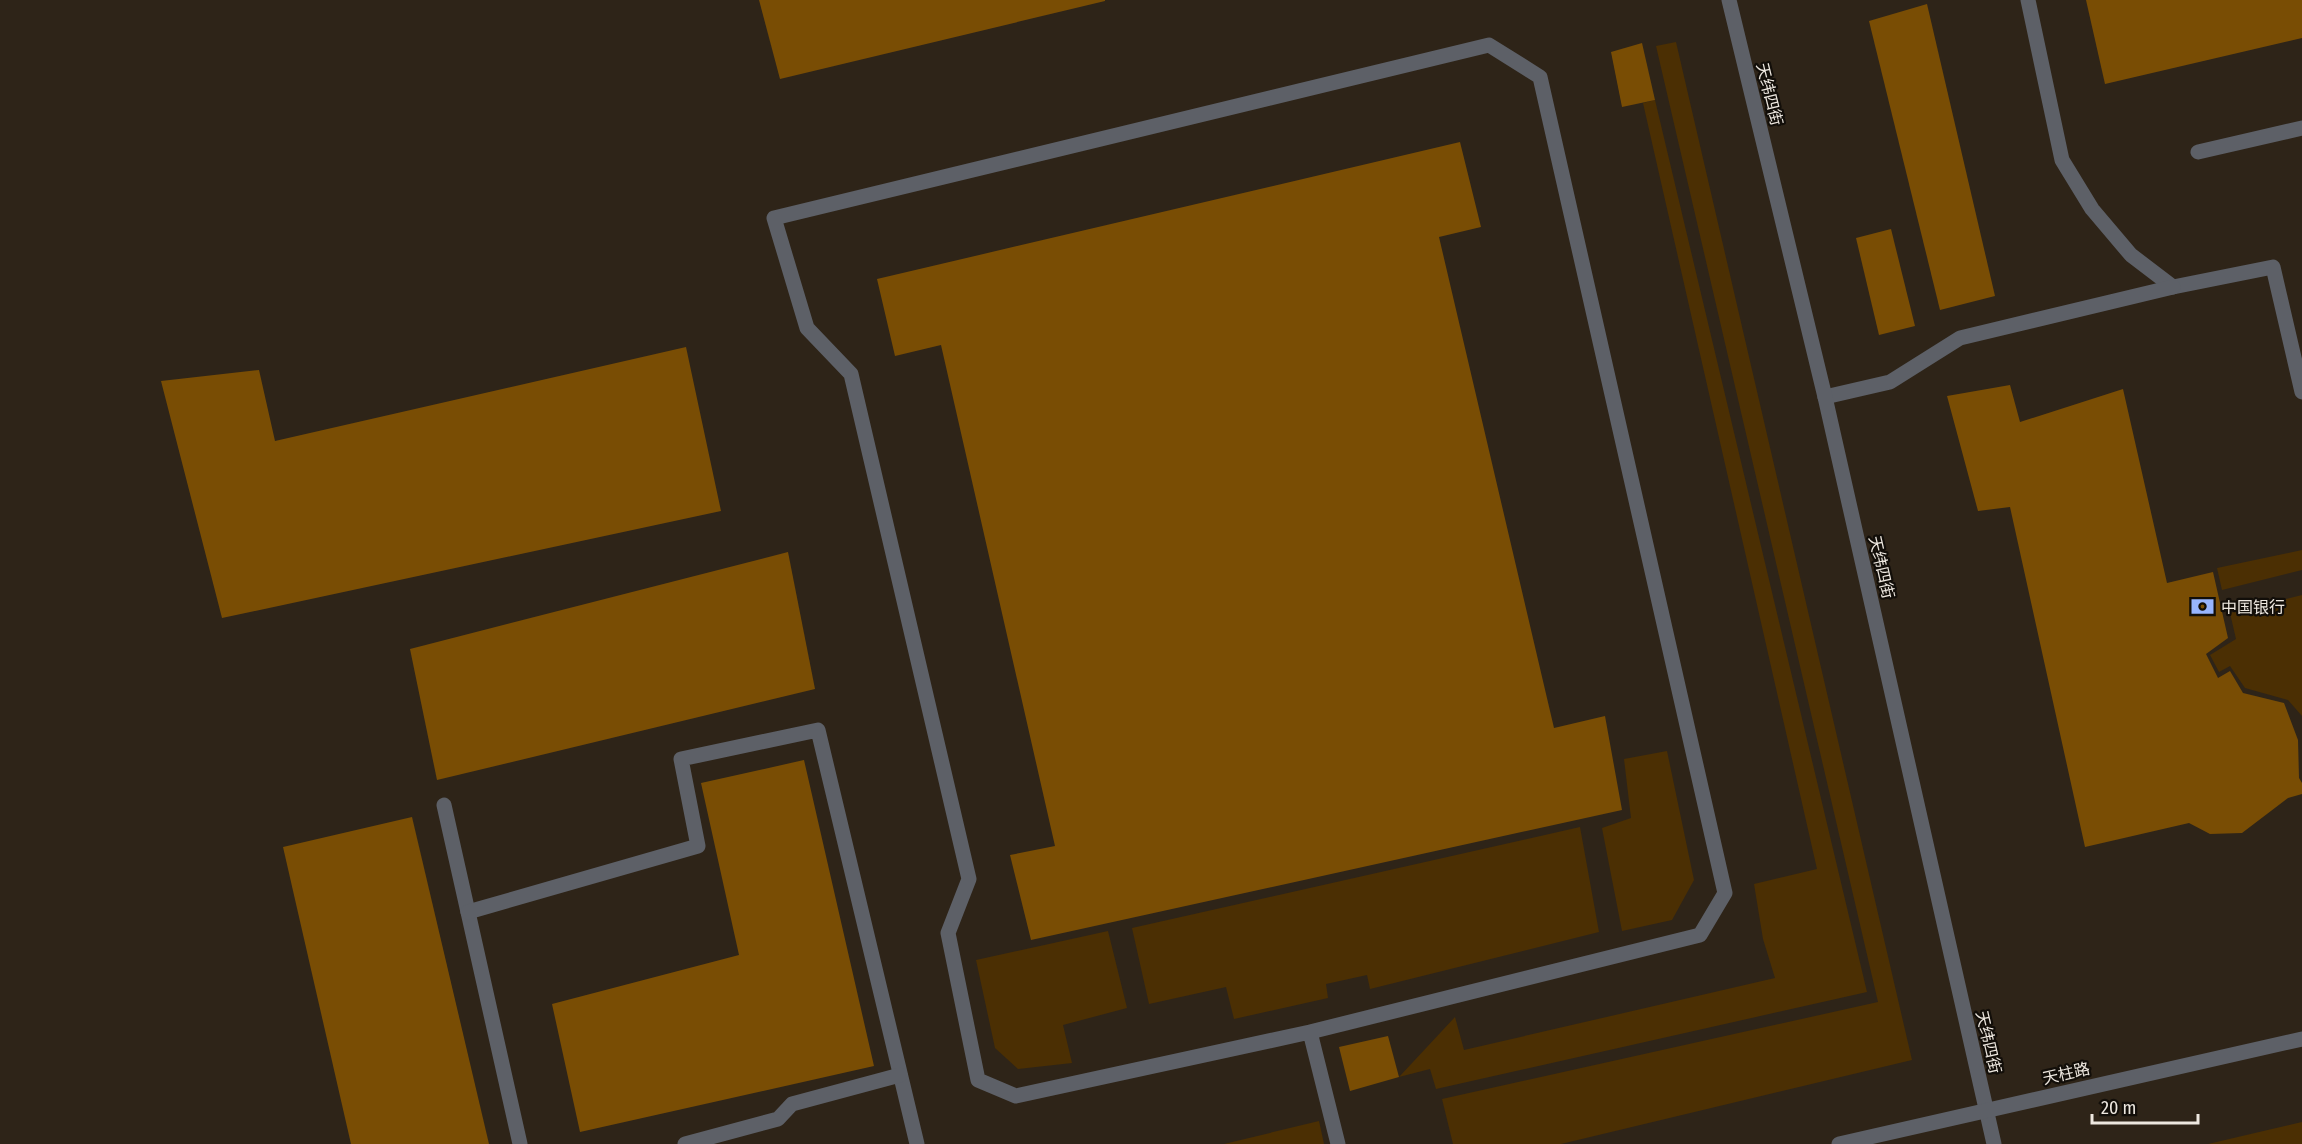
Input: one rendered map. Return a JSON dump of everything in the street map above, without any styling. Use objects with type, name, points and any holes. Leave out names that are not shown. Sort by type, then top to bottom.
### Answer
[{"type":"street","name":"天纬四街","points":[[1729,0],[1825,397],[1994,1144]]},
{"type":"street","points":[[2028,0],[2062,160],[2092,209],[2131,255],[2173,287]]},
{"type":"street","points":[[1489,45],[1540,77],[1725,893],[1700,935],[1310,1032],[1016,1096],[978,1080],[948,933],[969,879],[851,374],[807,328],[774,218],[1489,45]]},
{"type":"street","points":[[2198,152],[2302,128]]},
{"type":"street","points":[[1825,397],[1890,382],[1960,338],[2173,287],[2272,267],[2302,392]]},
{"type":"street","points":[[468,912],[698,846],[681,759],[818,730],[917,1144]]},
{"type":"street","points":[[444,805],[520,1144]]},
{"type":"street","points":[[1310,1032],[1338,1144]]},
{"type":"street","name":"天柱路","points":[[1839,1144],[2302,1039]]},
{"type":"street","points":[[685,1144],[725,1139],[778,1119],[792,1104],[900,1075]]},
{"type":"shaded area","points":[[1676,42],[1912,1060],[1561,1144],[1453,1144],[1442,1099],[1878,1002],[1656,46]]},
{"type":"shaded area","points":[[1655,100],[1867,992],[1436,1089],[1430,1069],[1399,1077],[1455,1017],[1464,1050],[1775,978],[1763,939],[1754,884],[1817,869],[1643,103]]},
{"type":"shaded area","points":[[2302,550],[2302,570],[2222,590],[2217,568]]},
{"type":"shaded area","points":[[2302,595],[2302,716],[2288,700],[2245,688],[2230,666],[2219,672],[2210,655],[2236,639],[2230,613]]},
{"type":"shaded area","points":[[1667,751],[1694,880],[1672,920],[1622,931],[1602,828],[1631,818],[1624,759]]},
{"type":"shaded area","points":[[1580,827],[1599,932],[1370,989],[1367,975],[1326,984],[1328,998],[1234,1019],[1226,987],[1149,1004],[1132,928]]},
{"type":"shaded area","points":[[1108,931],[1127,1008],[1063,1025],[1072,1063],[1018,1069],[995,1048],[976,960]]},
{"type":"shaded area","points":[[1319,1121],[1324,1144],[1224,1144]]},
{"type":"shaded area","points":[[2302,1122],[2302,1144],[2208,1144]]},
{"type":"building","points":[[759,0],[1105,0],[1105,1],[780,79]]},
{"type":"building","points":[[2086,0],[2302,0],[2302,38],[2105,84]]},
{"type":"building","points":[[1927,4],[1995,296],[1940,310],[1869,21]]},
{"type":"building","points":[[1642,43],[1655,100],[1622,107],[1611,52]]},
{"type":"building","points":[[1460,142],[1481,227],[1439,237],[1554,728],[1605,716],[1622,810],[1031,940],[1010,855],[1055,846],[941,345],[895,356],[877,279]]},
{"type":"building","points":[[1891,229],[1915,326],[1879,335],[1856,238]]},
{"type":"building","points":[[686,347],[721,511],[222,618],[161,381],[259,370],[275,441]]},
{"type":"building","points":[[2010,385],[2020,422],[2123,389],[2167,583],[2213,572],[2228,638],[2206,654],[2218,678],[2230,671],[2243,693],[2284,703],[2298,740],[2299,778],[2302,783],[2302,794],[2288,798],[2242,833],[2210,834],[2189,823],[2085,847],[2010,507],[1978,511],[1947,396]]},
{"type":"building","points":[[788,552],[815,689],[437,780],[410,649]]},
{"type":"building","points":[[804,760],[874,1066],[580,1132],[552,1004],[739,955],[701,783]]},
{"type":"building","points":[[412,817],[489,1144],[351,1144],[283,847]]},
{"type":"building","points":[[1388,1036],[1399,1077],[1350,1091],[1339,1047]]},
{"type":"place","name":"中国银行","points":[[2203,607]]}]
